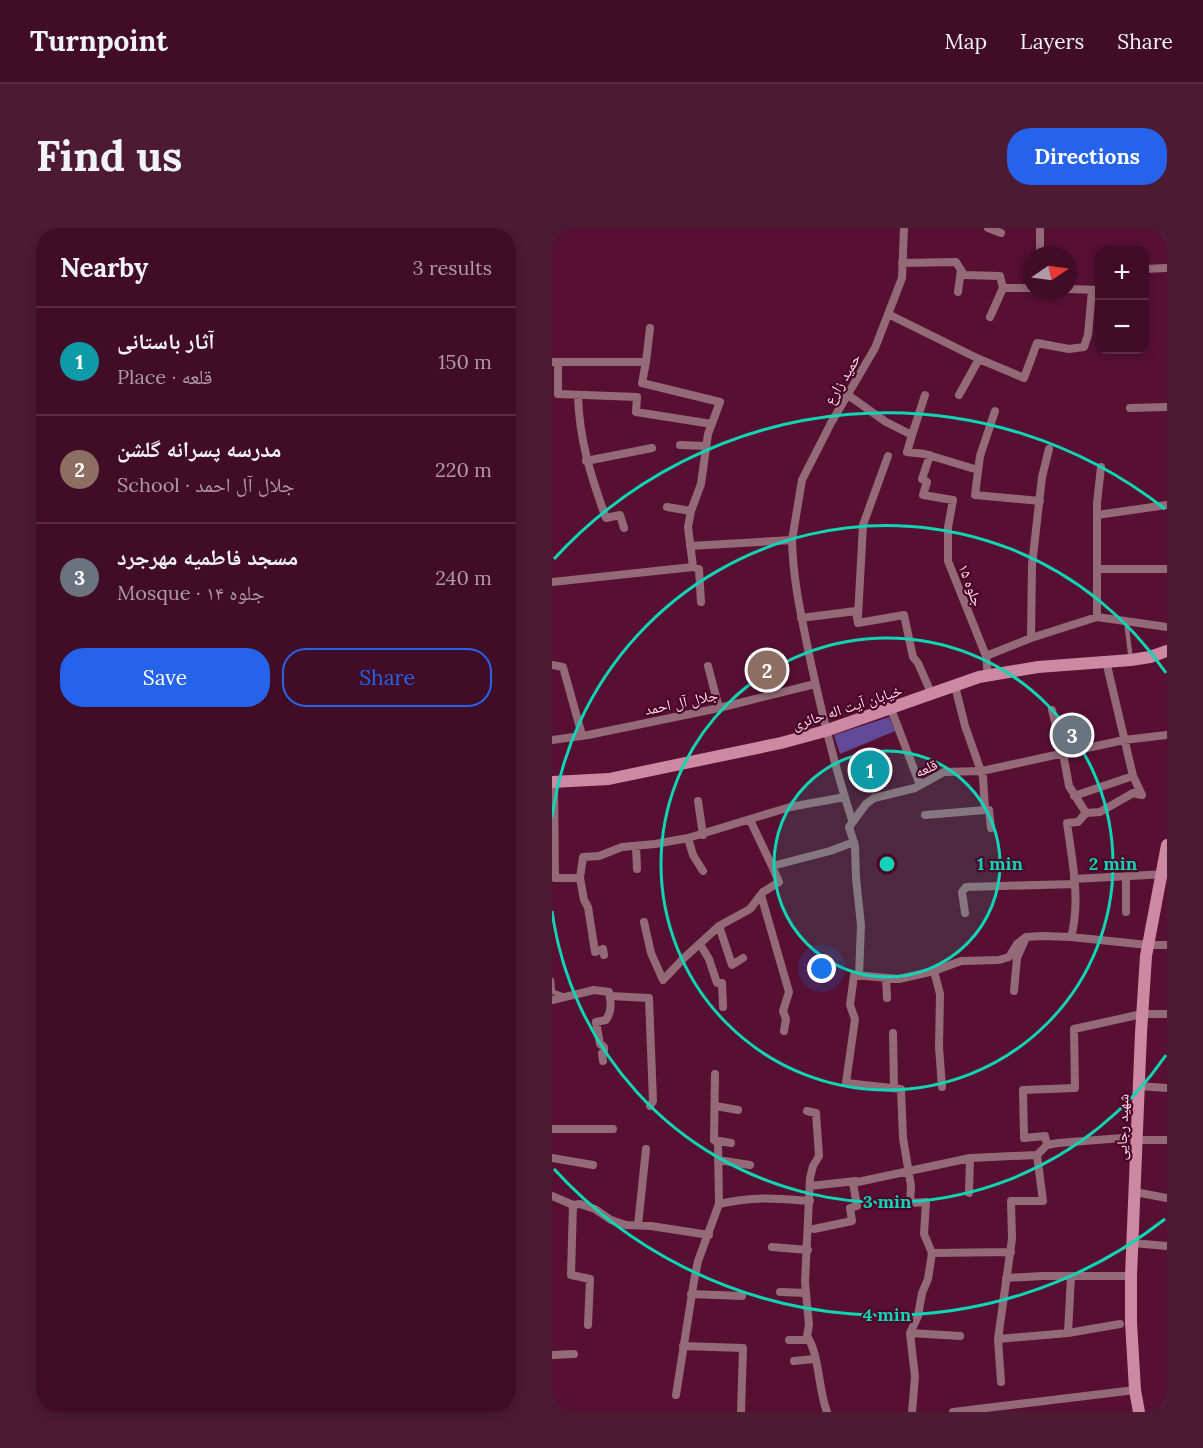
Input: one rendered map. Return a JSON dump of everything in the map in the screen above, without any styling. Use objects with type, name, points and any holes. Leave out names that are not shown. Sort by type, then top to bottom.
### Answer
[{"type":"main road","points":[[1150,657],[1167,651]]},
{"type":"main road","name":"خیابان آیت اله حائری","points":[[553,782],[609,779],[781,743],[825,731],[988,676],[1038,667],[1150,657]]},
{"type":"main road","points":[[1150,657],[1167,658]]},
{"type":"main road","name":"شهید رجایی","points":[[1139,1412],[1135,1390],[1131,1322],[1131,1276],[1142,1014],[1146,956],[1164,874],[1167,845]]},
{"type":"street","name":"حمید زارع","points":[[894,1088],[846,1083],[855,1019],[850,1005],[854,975],[859,975],[861,925],[854,842],[845,797],[825,731],[801,618],[793,574],[792,540],[802,480],[875,348],[902,278],[904,228]]},
{"type":"street","points":[[988,228],[1001,233]]},
{"type":"street","points":[[1040,228],[1040,246]]},
{"type":"street","points":[[902,263],[956,262],[964,275],[1000,276],[1003,288],[990,317]]},
{"type":"street","points":[[1149,269],[1167,268]]},
{"type":"street","points":[[958,292],[961,270]]},
{"type":"street","points":[[1003,288],[1023,288]]},
{"type":"street","points":[[1077,289],[1095,290]]},
{"type":"street","points":[[888,314],[979,359],[1024,378],[1037,343],[1069,349],[1084,347],[1095,296]]},
{"type":"street","points":[[650,328],[642,383],[720,402],[706,446],[701,484],[688,527],[693,567]]},
{"type":"street","points":[[959,395],[979,359]]},
{"type":"street","points":[[646,362],[555,362],[558,394],[637,397],[636,412],[712,424]]},
{"type":"street","points":[[578,395],[578,417],[586,461],[606,518],[620,515],[624,528]]},
{"type":"street","points":[[848,395],[886,422],[912,435]]},
{"type":"street","points":[[925,395],[907,452],[978,470]]},
{"type":"street","points":[[1130,408],[1167,407]]},
{"type":"street","points":[[995,411],[980,456],[975,495],[1040,501]]},
{"type":"street","points":[[681,445],[706,446]]},
{"type":"street","points":[[586,461],[652,448]]},
{"type":"street","points":[[1031,638],[1032,565],[1042,477],[1049,449]]},
{"type":"street","points":[[858,623],[863,525],[888,456]]},
{"type":"street","name":"جلوه ۱۵","points":[[930,456],[922,479],[927,482],[923,495],[953,500],[948,527],[948,561],[959,594],[986,656],[988,676]]},
{"type":"street","points":[[1097,617],[1097,515],[1101,467]]},
{"type":"street","points":[[1097,515],[1167,505]]},
{"type":"street","points":[[667,507],[691,511]]},
{"type":"street","points":[[690,546],[792,540]]},
{"type":"street","points":[[552,582],[693,567],[699,568],[701,602]]},
{"type":"street","points":[[1098,569],[1167,569]]},
{"type":"street","points":[[801,618],[856,611],[858,623]]},
{"type":"street","points":[[858,623],[904,615],[913,657],[932,695]]},
{"type":"street","points":[[986,656],[1031,638],[1097,617],[1167,627]]},
{"type":"street","points":[[1071,937],[1075,922],[1074,882],[1067,823],[1078,822],[1086,813],[1100,812],[1134,793],[1142,795],[1133,776],[1107,661]]},
{"type":"street","points":[[552,665],[563,667],[582,735]]},
{"type":"street","points":[[708,666],[719,708]]},
{"type":"street","name":"جلال آل احمد","points":[[552,740],[719,708],[815,684]]},
{"type":"street","points":[[955,686],[965,726],[981,771],[985,810]]},
{"type":"street","points":[[891,709],[920,785]]},
{"type":"street","points":[[1052,710],[1069,786],[1086,813]]},
{"type":"street","name":"قلعه","points":[[850,823],[874,798],[920,785],[944,772],[981,771],[1124,740],[1167,735]]},
{"type":"street","points":[[1074,796],[1133,776]]},
{"type":"street","points":[[553,782],[554,880],[580,878]]},
{"type":"street","points":[[604,955],[603,949],[595,952],[588,907],[584,900],[580,878],[583,857],[599,856],[622,847],[703,835],[790,807],[845,797]]},
{"type":"street","points":[[698,801],[703,835]]},
{"type":"street","points":[[925,815],[989,810],[991,828]]},
{"type":"street","points":[[644,922],[651,953],[663,980],[719,926],[750,909],[761,895],[779,882],[750,820]]},
{"type":"street","points":[[688,838],[693,855],[703,872]]},
{"type":"street","points":[[772,866],[830,851],[854,842]]},
{"type":"street","points":[[636,846],[638,869]]},
{"type":"street","points":[[966,913],[962,892],[966,887],[1074,882],[1164,874]]},
{"type":"street","points":[[1126,876],[1126,912]]},
{"type":"street","points":[[761,895],[789,992],[783,1011],[786,1019],[784,1031]]},
{"type":"street","points":[[719,926],[732,965],[743,958]]},
{"type":"street","points":[[859,975],[899,979],[934,971],[961,961],[999,960],[1009,957],[1017,944],[1026,937],[1071,937],[1167,945]]},
{"type":"street","points":[[1014,991],[1017,958],[1026,937]]},
{"type":"street","points":[[700,944],[710,959],[717,983],[722,982],[723,1007]]},
{"type":"street","points":[[934,971],[940,994],[939,1047],[942,1087]]},
{"type":"street","points":[[886,978],[887,998]]},
{"type":"street","points":[[552,1000],[594,990],[610,994],[651,994],[653,1101],[650,1106]]},
{"type":"street","points":[[603,1061],[604,1047],[600,1044],[596,1022],[606,1020],[610,1014],[610,994]]},
{"type":"street","points":[[1047,1145],[1045,1136],[1024,1138],[1023,1090],[1076,1088],[1074,1029],[1142,1014],[1167,1014]]},
{"type":"street","points":[[894,1033],[894,1088],[901,1089],[903,1138],[912,1186],[910,1203],[926,1202],[924,1234],[932,1253],[928,1279],[921,1293],[918,1316],[910,1333],[915,1377],[912,1412]]},
{"type":"street","points":[[676,1395],[698,1261],[719,1204],[718,1143],[714,1140],[715,1074]]},
{"type":"street","points":[[1139,1086],[1167,1088]]},
{"type":"street","points":[[716,1106],[738,1110]]},
{"type":"street","points":[[807,1111],[816,1113],[815,1125],[819,1156],[813,1166],[810,1186],[806,1293],[809,1325],[807,1336],[813,1345],[814,1359],[827,1412]]},
{"type":"street","points":[[552,1129],[613,1129]]},
{"type":"street","points":[[814,1229],[852,1221],[850,1208],[857,1206],[853,1183],[970,1158],[1037,1155],[1047,1145],[1123,1138]]},
{"type":"street","points":[[714,1140],[730,1143]]},
{"type":"street","points":[[1137,1140],[1167,1140]]},
{"type":"street","points":[[638,1225],[646,1149]]},
{"type":"street","points":[[1001,1382],[998,1339],[1011,1252],[1011,1201],[1043,1201],[1037,1155]]},
{"type":"street","points":[[552,1158],[593,1165]]},
{"type":"street","points":[[969,1193],[970,1158]]},
{"type":"street","points":[[718,1160],[750,1165]]},
{"type":"street","points":[[810,1186],[874,1179]]},
{"type":"street","points":[[1135,1192],[1167,1198]]},
{"type":"street","points":[[552,1196],[573,1205],[579,1204],[595,1209],[611,1220],[626,1225],[709,1235]]},
{"type":"street","points":[[719,1204],[740,1199],[766,1197],[810,1201]]},
{"type":"street","points":[[573,1205],[571,1275],[590,1279],[588,1325]]},
{"type":"street","points":[[1132,1243],[1167,1246]]},
{"type":"street","points":[[772,1246],[808,1250]]},
{"type":"street","points":[[932,1253],[1011,1252]]},
{"type":"street","points":[[1068,1333],[1071,1276]]},
{"type":"street","points":[[1006,1278],[1131,1276]]},
{"type":"street","points":[[780,1292],[806,1293]]},
{"type":"street","points":[[691,1294],[742,1296]]},
{"type":"street","points":[[998,1339],[1068,1333],[1120,1324]]},
{"type":"street","points":[[910,1333],[960,1336]]},
{"type":"street","points":[[789,1340],[810,1340]]},
{"type":"street","points":[[683,1346],[743,1348],[741,1412]]},
{"type":"street","points":[[552,1355],[574,1354]]},
{"type":"street","points":[[794,1361],[814,1359]]},
{"type":"street","points":[[953,1412],[1135,1390]]},
{"type":"lane","points":[[1126,621],[1131,660]]},
{"type":"lane","points":[[552,980],[553,992],[566,997]]},
{"type":"shaded area","points":[[889,717],[895,731],[840,754],[834,735]]},
{"type":"place","name":"مدرسه پسرانه گلشن","points":[[767,670]]},
{"type":"place","name":"مسجد فاطمیه مهرجرد","points":[[1072,735]]},
{"type":"place","name":"آثار باستانی","points":[[870,770]]}]
